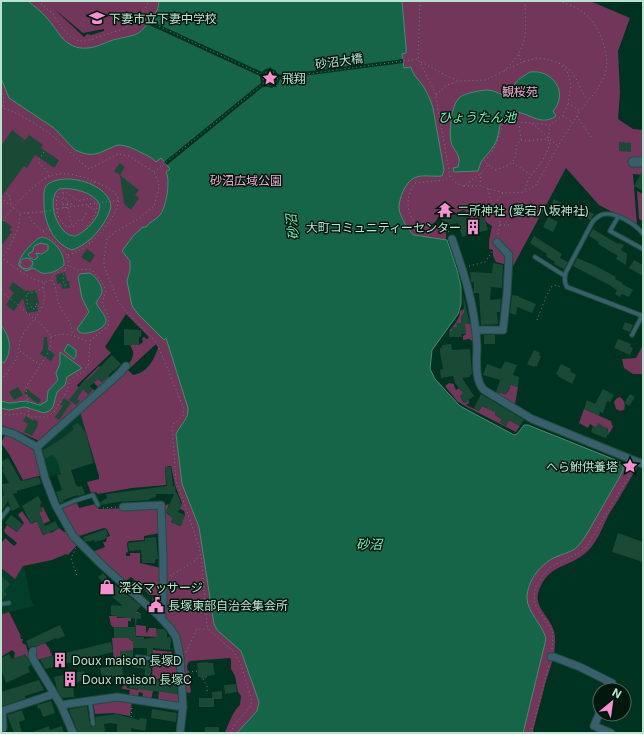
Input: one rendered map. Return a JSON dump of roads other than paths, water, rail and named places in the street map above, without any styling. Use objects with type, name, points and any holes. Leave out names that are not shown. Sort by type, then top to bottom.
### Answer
[{"type":"street","points":[[633,162],[643,162]]},
{"type":"street","points":[[452,239],[472,301],[476,330],[479,383],[484,390],[532,419],[640,463]]},
{"type":"street","points":[[476,330],[503,330],[509,255],[497,242]]},
{"type":"street","points":[[37,447],[126,366]]},
{"type":"street","points":[[1,430],[20,437],[37,447],[45,478],[57,509],[73,536],[103,566],[161,618],[176,637],[180,660],[183,707],[180,733]]},
{"type":"street","points":[[123,507],[161,505],[163,604],[161,618]]},
{"type":"street","points":[[33,651],[33,659],[60,705],[73,733]]},
{"type":"street","points":[[550,657],[554,657],[580,667],[610,682]]},
{"type":"street","points":[[1,728],[3,728],[1,711],[54,694]]},
{"type":"street","points":[[60,705],[117,697],[183,707]]},
{"type":"street","points":[[596,722],[594,726],[611,733]]},
{"type":"lane","points":[[632,335],[642,316],[568,287],[565,283],[565,276],[594,221],[600,215],[606,214],[618,217],[633,224],[643,234]]},
{"type":"lane","points":[[618,217],[610,231],[643,248]]},
{"type":"lane","points":[[535,257],[565,276]]},
{"type":"lane","points":[[57,509],[74,501],[93,496],[98,505]]},
{"type":"lane","points":[[1,518],[8,509]]},
{"type":"lane","points":[[1,604],[9,603]]},
{"type":"lane","points":[[137,657],[180,660]]},
{"type":"lane","points":[[90,700],[93,724]]},
{"type":"water","name":"砂沼","points":[[1,1],[28,1],[44,15],[68,43],[80,48],[88,48],[140,32],[149,20],[153,19],[158,8],[159,1],[402,1],[406,47],[406,53],[402,54],[404,68],[411,67],[430,100],[433,108],[444,170],[442,176],[420,176],[411,180],[401,195],[399,211],[405,223],[414,235],[447,240],[461,287],[461,304],[458,314],[432,350],[430,369],[435,379],[460,406],[514,435],[517,434],[524,425],[528,425],[618,461],[623,465],[623,470],[620,476],[577,547],[552,559],[541,567],[536,572],[530,585],[527,598],[528,603],[546,639],[523,733],[237,733],[257,711],[259,702],[241,651],[217,630],[214,624],[199,527],[182,484],[176,434],[186,419],[188,408],[166,338],[164,340],[132,306],[127,281],[130,270],[130,261],[122,251],[133,236],[160,215],[166,200],[168,187],[166,172],[170,169],[161,158],[156,162],[149,156],[133,148],[119,145],[99,153],[92,154],[75,150],[54,128],[9,98],[1,78]]},
{"type":"water","name":"ひょうたん池","points":[[530,72],[546,74],[552,78],[556,84],[559,90],[559,97],[558,104],[553,111],[556,116],[543,120],[518,112],[506,116],[500,124],[496,142],[481,162],[478,171],[454,172],[453,168],[458,167],[459,159],[452,146],[450,132],[452,113],[459,98],[469,93],[485,90],[506,95],[519,79]]},
{"type":"water","points":[[74,179],[95,186],[106,195],[110,201],[111,207],[109,214],[101,227],[91,239],[72,250],[65,247],[54,236],[47,222],[44,206],[45,187],[55,181]],"holes":[[[59,189],[82,191],[97,200],[100,205],[92,224],[76,236],[70,235],[64,231],[59,225],[53,209],[55,194]]]},
{"type":"water","points":[[39,238],[46,238],[51,241],[61,252],[64,265],[60,269],[54,272],[41,273],[33,268],[26,271],[19,266],[19,263],[23,254]],"holes":[[[41,243],[48,245],[48,250],[42,254],[36,253],[38,257],[36,259],[32,259],[28,254],[33,251],[34,246]],[[28,258],[33,262],[32,266],[28,269],[22,268],[20,265],[21,261]]]},
{"type":"water","points":[[89,273],[96,278],[101,286],[101,296],[96,303],[106,319],[106,323],[96,331],[82,333],[77,329],[89,312],[82,298],[78,277],[80,274]]},
{"type":"water","points":[[1,325],[7,334],[9,344],[9,353],[4,363],[1,361]]},
{"type":"water","points":[[68,344],[76,350],[76,356],[74,359],[64,351]]},
{"type":"water","points":[[60,352],[82,368],[67,377],[65,385],[57,392],[53,407],[49,411],[44,413],[25,407],[9,410],[1,408],[1,401],[9,403],[26,401],[40,405],[47,401],[48,391],[58,380],[56,373],[60,364]]},
{"type":"place","name":"下妻市立下妻中学校","points":[[97,18]]},
{"type":"place","name":"飛翔","points":[[270,78]]},
{"type":"place","name":"二所神社 (愛宕八坂神社)","points":[[445,210]]},
{"type":"place","name":"大町コミュニティーセンター","points":[[473,227]]},
{"type":"place","name":"へら鮒供養塔","points":[[630,466]]},
{"type":"place","name":"深谷マッサージ","points":[[107,587]]},
{"type":"place","name":"長塚東部自治会集会所","points":[[156,605]]},
{"type":"place","name":"Doux maison 長塚D","points":[[60,660]]},
{"type":"place","name":"Doux maison 長塚C","points":[[70,679]]},
{"type":"park label","name":"観桜苑","points":[[520,91]]},
{"type":"park label","name":"砂沼広域公園","points":[[246,180]]}]
